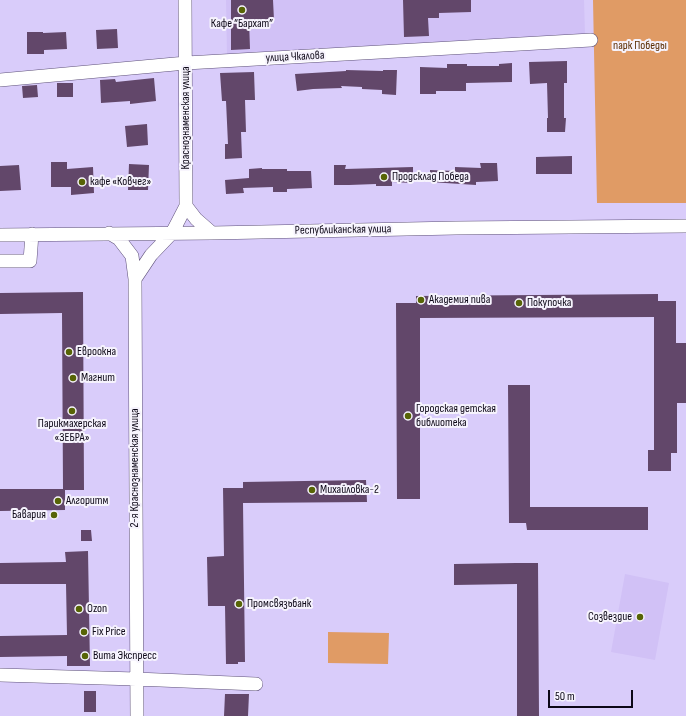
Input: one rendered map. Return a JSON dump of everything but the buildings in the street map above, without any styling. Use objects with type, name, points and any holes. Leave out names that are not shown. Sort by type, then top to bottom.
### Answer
[{"type":"street","name":"Краснознаменская улица","points":[[172,233],[186,206],[185,0]]},
{"type":"street","name":"улица Чкалова","points":[[0,80],[186,63],[591,40]]},
{"type":"street","points":[[186,206],[191,215],[212,233]]},
{"type":"street","name":"Республиканская улица","points":[[0,235],[686,226]]},
{"type":"street","name":"2-я Краснознаменская улица","points":[[109,233],[119,239],[132,256],[135,279],[137,716]]},
{"type":"street","points":[[135,279],[151,255],[172,233]]},
{"type":"street","points":[[0,261],[30,260],[32,234]]},
{"type":"street","points":[[0,675],[256,684]]},
{"type":"shaded area","points":[[226,0],[584,0],[585,35],[227,56]]},
{"type":"shaded area","name":"Созвездие","points":[[625,574],[669,583],[655,660],[611,652]]},
{"type":"green space","name":"парк Победы","points":[[593,0],[686,0],[686,203],[597,203]]},
{"type":"green space","points":[[328,632],[389,633],[388,664],[328,663]]},
{"type":"place","name":"Кафе “Бархат”","points":[[242,10]]},
{"type":"place","name":"Продсклад Победа","points":[[384,177]]},
{"type":"place","name":"кафе «Ковчег»","points":[[82,182]]},
{"type":"place","name":"Академия пива","points":[[421,300]]},
{"type":"place","name":"Покупочка","points":[[519,303]]},
{"type":"place","name":"Евроокна","points":[[69,352]]},
{"type":"place","name":"Магнит","points":[[73,378]]},
{"type":"place","name":"Парикмахерская «ЗЕБРА»","points":[[72,411]]},
{"type":"place","name":"Городская детская библиотека","points":[[408,416]]},
{"type":"place","name":"Михайловка-2","points":[[312,490]]},
{"type":"place","name":"Алгоритм","points":[[58,501]]},
{"type":"place","name":"Бавария","points":[[54,515]]},
{"type":"place","name":"Промсвязьбанк","points":[[239,604]]},
{"type":"place","name":"Ozon","points":[[79,609]]},
{"type":"place","name":"Созвездие","points":[[640,617]]},
{"type":"place","name":"Fix Price","points":[[84,632]]},
{"type":"place","name":"Вита Экспресс","points":[[85,656]]}]
